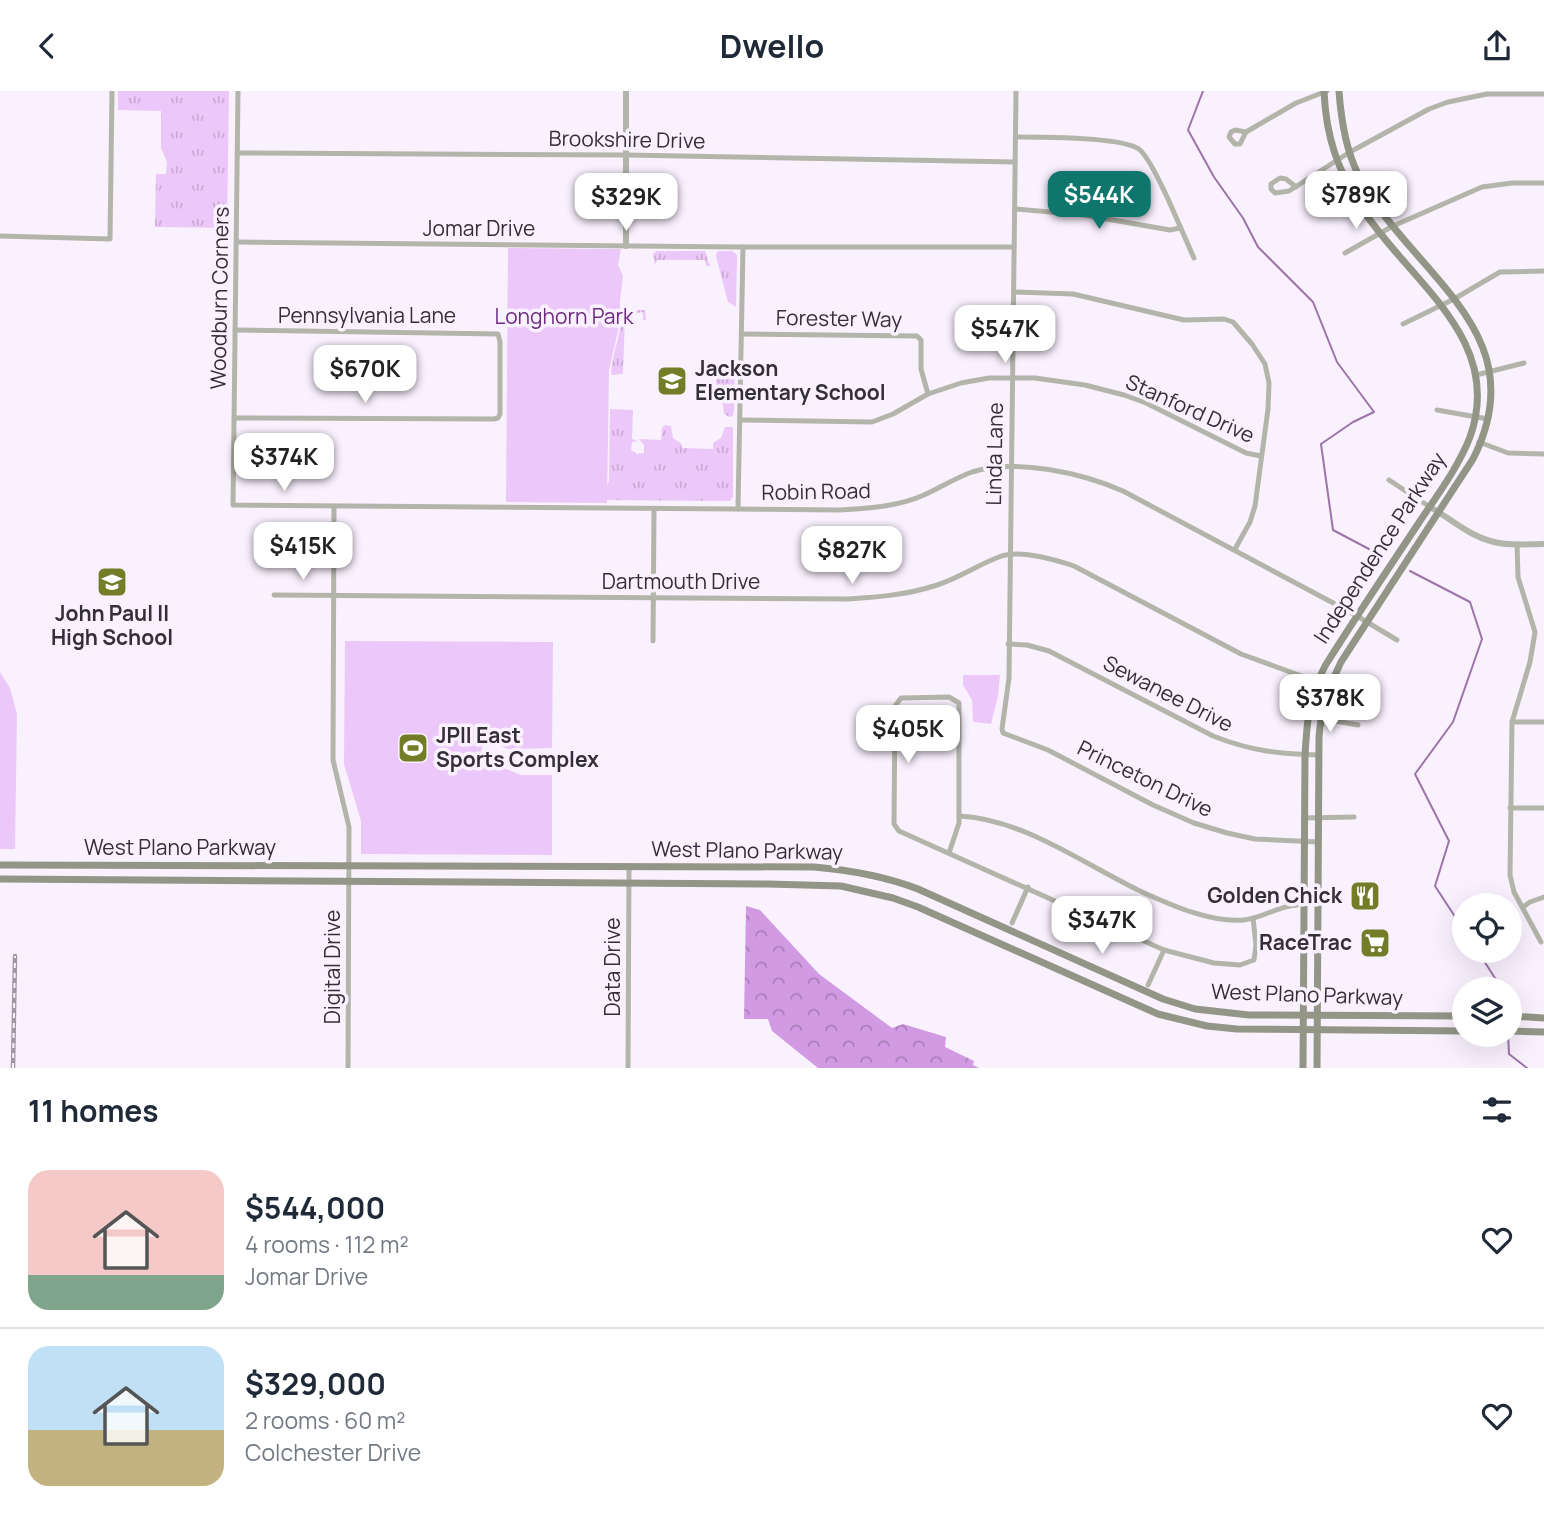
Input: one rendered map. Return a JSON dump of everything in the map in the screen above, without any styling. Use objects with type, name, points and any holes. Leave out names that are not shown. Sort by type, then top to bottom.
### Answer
[{"type":"main road","name":"Independence Parkway","points":[[1303,1068],[1307,716],[1317,681],[1430,507],[1470,437],[1478,398],[1476,375],[1464,337],[1380,233],[1348,185],[1326,123],[1325,91]]},
{"type":"main road","name":"Independence Parkway","points":[[1317,1068],[1320,719],[1329,686],[1481,443],[1492,395],[1488,361],[1476,332],[1454,299],[1393,226],[1357,173],[1341,120],[1339,91]]},
{"type":"main road","name":"West Plano Parkway","points":[[0,865],[842,869],[880,876],[918,889],[1173,1004],[1249,1015],[1452,1016]]},
{"type":"main road","points":[[40,879],[41,865]]},
{"type":"main road","points":[[482,867],[482,883]]},
{"type":"main road","name":"West Plano Parkway","points":[[0,879],[810,884],[867,891],[918,907],[1158,1014],[1208,1026],[1303,1031],[1452,1031]]},
{"type":"main road","points":[[1408,1030],[1426,1016]]},
{"type":"main road","points":[[1426,1030],[1442,1016]]},
{"type":"main road","points":[[1522,1017],[1544,1018]]},
{"type":"main road","points":[[1522,1031],[1544,1032]]},
{"type":"street","points":[[0,236],[110,239],[113,91]]},
{"type":"street","name":"Woodburn Corners","points":[[233,505],[238,91]]},
{"type":"street","points":[[626,91],[626,246]]},
{"type":"street","name":"Linda Lane","points":[[1003,733],[1009,678],[1016,91]]},
{"type":"street","points":[[1246,132],[1282,110],[1325,91]]},
{"type":"street","points":[[1296,187],[1410,118],[1448,102],[1487,94],[1544,94]]},
{"type":"street","points":[[1016,137],[1071,138],[1121,143],[1138,148],[1150,165],[1194,258]]},
{"type":"street","name":"Brookshire Drive","points":[[238,153],[626,155],[1015,162]]},
{"type":"street","points":[[1345,253],[1393,226],[1482,187],[1544,183]]},
{"type":"street","points":[[1015,209],[1084,215],[1170,230],[1180,228]]},
{"type":"street","name":"Jomar Drive","points":[[237,242],[1014,247]]},
{"type":"street","points":[[738,509],[743,247]]},
{"type":"street","points":[[1403,324],[1500,272],[1544,271]]},
{"type":"street","points":[[1014,292],[1073,294],[1184,320],[1224,319],[1234,322],[1260,354],[1267,372],[1269,394],[1255,506],[1250,522],[1235,549]]},
{"type":"street","name":"Pennsylvania Lane","points":[[234,418],[498,418],[500,341],[498,334],[235,330]]},
{"type":"street","name":"Forester Way","points":[[742,334],[916,336],[921,340],[921,369],[928,394]]},
{"type":"street","points":[[1476,375],[1524,363]]},
{"type":"street","name":"Stanford Drive","points":[[740,420],[872,422],[893,414],[928,394],[975,379],[1012,378],[1063,382],[1124,395],[1146,403],[1246,453],[1261,456]]},
{"type":"street","points":[[1437,410],[1488,419]]},
{"type":"street","points":[[1470,437],[1508,453],[1544,454]]},
{"type":"street","name":"Robin Road","points":[[233,505],[840,510],[893,505],[922,496],[972,472],[1041,468],[1099,480],[1123,491],[1235,549],[1397,640]]},
{"type":"street","points":[[1389,480],[1484,539],[1497,543],[1544,544]]},
{"type":"street","points":[[334,507],[333,760],[348,819],[349,866]]},
{"type":"street","points":[[653,641],[654,509]]},
{"type":"street","points":[[1517,544],[1518,577],[1532,615],[1535,632],[1530,662],[1512,722],[1511,885],[1541,942]]},
{"type":"street","name":"Dartmouth Drive","points":[[274,595],[848,599],[891,596],[935,586],[1009,555],[1048,559],[1074,566],[1241,654],[1329,686]]},
{"type":"street","points":[[1535,632],[1544,632]]},
{"type":"street","name":"Sewanee Drive","points":[[1008,644],[1049,650],[1213,736],[1237,745],[1277,754],[1319,755]]},
{"type":"street","points":[[949,853],[959,816],[960,707],[957,700],[949,697],[904,697],[898,700],[895,706],[894,824],[897,829],[949,853],[1028,887],[1164,950],[1214,963],[1240,965],[1254,960],[1256,945],[1253,918]]},
{"type":"street","points":[[1307,716],[1358,725]]},
{"type":"street","points":[[1512,722],[1544,722]]},
{"type":"street","name":"Princeton Drive","points":[[1003,733],[1048,750],[1153,805],[1194,823],[1255,839],[1318,842]]},
{"type":"street","points":[[1510,807],[1544,808]]},
{"type":"street","points":[[959,816],[980,817],[1015,828],[1160,900],[1212,916],[1242,920],[1278,908],[1297,905]]},
{"type":"street","points":[[1304,818],[1354,817]]},
{"type":"street","name":"Digital Drive","points":[[348,1068],[349,866]]},
{"type":"street","name":"Data Drive","points":[[628,1068],[629,867]]},
{"type":"street","points":[[1012,923],[1028,887]]},
{"type":"street","points":[[1523,907],[1544,897]]},
{"type":"street","points":[[1148,985],[1164,950]]},
{"type":"green space","points":[[118,91],[229,91],[227,228],[155,227],[156,174],[166,174],[167,162],[161,148],[161,111],[118,110]]},
{"type":"green space","name":"Longhorn Park","points":[[508,248],[621,249],[618,265],[623,276],[620,322],[609,370],[607,503],[506,502]]},
{"type":"green space","points":[[656,251],[705,251],[710,266],[706,266],[705,260],[657,260],[655,265],[653,254]]},
{"type":"green space","points":[[720,251],[732,251],[737,255],[736,307],[728,302],[716,256]]},
{"type":"green space","points":[[645,310],[646,320],[643,320],[643,312],[625,315],[623,374],[611,375],[622,311]]},
{"type":"green space","points":[[727,363],[735,366],[734,411],[733,416],[729,417],[724,414],[723,405],[716,398],[723,398],[723,395],[716,395],[716,373]]},
{"type":"green space","points":[[610,409],[633,410],[632,439],[638,441],[632,442],[631,450],[637,454],[644,453],[644,445],[639,439],[661,440],[662,428],[665,425],[671,426],[673,438],[682,444],[682,448],[713,449],[713,443],[721,438],[725,427],[733,427],[733,497],[730,501],[597,500],[605,492],[609,481]]},
{"type":"green space","name":"JPII East Sports Complex","points":[[345,641],[553,642],[552,748],[508,749],[485,739],[479,758],[521,775],[552,775],[552,855],[361,854],[361,821],[344,764]]},
{"type":"green space","points":[[0,672],[10,688],[17,714],[15,849],[0,849]]},
{"type":"green space","points":[[963,675],[1000,675],[991,724],[973,722],[972,700],[963,685]]},
{"type":"green space","points":[[746,906],[760,910],[819,974],[892,1028],[903,1024],[946,1037],[945,1047],[974,1061],[973,1065],[979,1068],[818,1068],[772,1031],[768,1019],[744,1019]]},
{"type":"waterway","points":[[1203,91],[1188,130],[1258,247],[1313,302],[1337,362],[1374,412],[1353,422],[1321,444],[1333,530],[1384,557]]},
{"type":"waterway","points":[[1410,571],[1470,602],[1482,639],[1453,722],[1415,774],[1449,841],[1435,886],[1452,912]]},
{"type":"waterway","points":[[1485,963],[1494,977]]},
{"type":"waterway","points":[[1509,1047],[1509,1054],[1527,1068]]},
{"type":"railway","points":[[13,1068],[15,956]]},
{"type":"place","name":"Jackson Elementary School","points":[[672,381]]},
{"type":"place","name":"John Paul II High School","points":[[112,582]]},
{"type":"place","name":"JPII East Sports Complex","points":[[413,748]]},
{"type":"place","name":"Golden Chick","points":[[1365,896]]},
{"type":"place","name":"RaceTrac","points":[[1375,943]]}]
